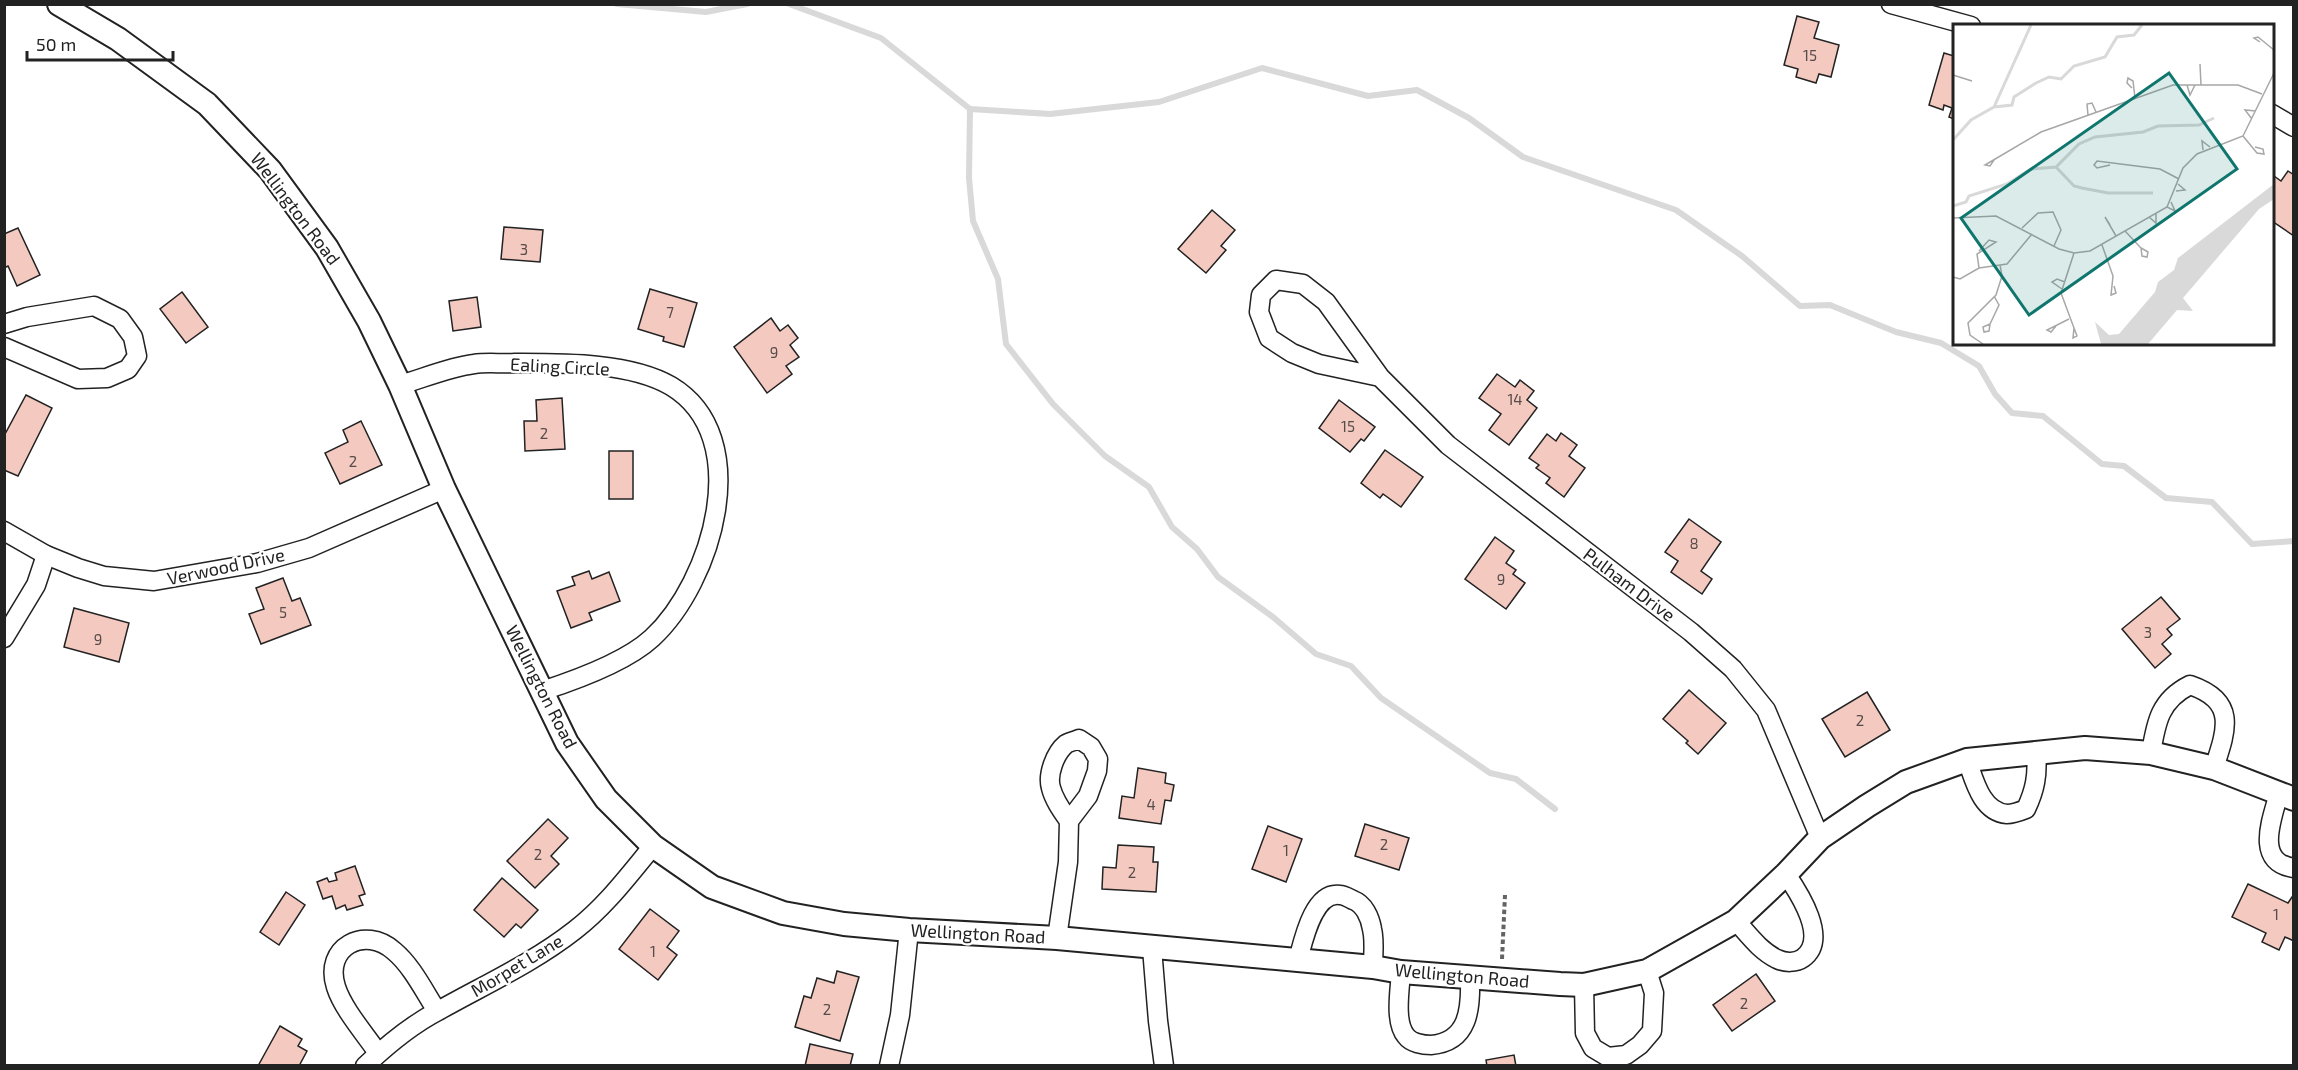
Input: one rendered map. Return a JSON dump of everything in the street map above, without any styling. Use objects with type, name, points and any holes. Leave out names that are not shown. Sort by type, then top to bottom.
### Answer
[{"type":"street","name":"Wellington Road","points":[[59,4],[118,39],[207,104],[270,170],[327,248],[369,321],[400,385],[444,489],[567,743],[600,790],[653,846],[712,888],[783,913],[844,924],[1057,938],[1373,966],[1401,972],[1501,981],[1584,985],[1647,971],[1736,921],[1820,838],[1906,782],[1967,760],[2085,748],[2151,753],[2214,768],[2286,796]]},
{"type":"street","points":[[1892,4],[1919,8],[1965,24]]},
{"type":"street","points":[[2274,115],[2294,127]]},
{"type":"street","name":"Pulham Drive","points":[[1380,377],[1319,364],[1292,353],[1276,343],[1269,338],[1258,312],[1261,295],[1276,280],[1303,284],[1326,302],[1380,377],[1448,446],[1690,632],[1733,669],[1766,710],[1820,838]]},
{"type":"street","points":[[4,324],[27,316],[94,306],[120,319],[133,337],[137,356],[128,369],[107,378],[78,379],[4,347]]},
{"type":"street","name":"Ealing Circle","points":[[400,385],[474,364],[596,365],[646,376],[671,386],[694,404],[711,435],[720,472],[715,517],[701,564],[680,607],[651,639],[621,658],[578,678],[542,691]]},
{"type":"street","name":"Verwood Drive","points":[[4,531],[46,555],[104,576],[154,581],[205,574],[257,563],[309,548],[444,489]]},
{"type":"street","points":[[4,638],[36,585],[46,555]]},
{"type":"street","points":[[2151,753],[2156,726],[2164,706],[2176,692],[2190,685],[2207,691],[2219,703],[2226,717],[2226,734],[2214,768]]},
{"type":"street","points":[[1967,760],[1982,798],[1992,808],[2007,814],[2026,809],[2034,791],[2038,772],[2036,753]]},
{"type":"street","points":[[2286,796],[2270,823],[2268,843],[2274,859],[2284,866],[2294,868]]},
{"type":"street","points":[[1057,938],[1068,862],[1069,821]]},
{"type":"street","name":"Morpet Lane","points":[[371,1059],[437,1011],[538,956],[576,929],[607,901],[653,846]]},
{"type":"street","points":[[1736,921],[1761,948],[1778,959],[1794,962],[1804,957],[1811,947],[1813,931],[1798,892],[1786,874]]},
{"type":"street","points":[[1298,960],[1306,927],[1314,913],[1325,899],[1338,894],[1357,901],[1367,912],[1373,930],[1373,966]]},
{"type":"street","points":[[889,1065],[900,1015],[909,930]]},
{"type":"street","points":[[371,1059],[336,987],[333,964],[340,949],[356,940],[374,941],[393,950],[409,968],[437,1011]]},
{"type":"street","points":[[1152,948],[1164,1065]]},
{"type":"street","points":[[1584,985],[1585,1033],[1593,1048],[1608,1057],[1626,1055],[1640,1045],[1652,1031],[1654,993],[1647,971]]},
{"type":"street","points":[[1401,972],[1399,1016],[1406,1036],[1421,1045],[1438,1044],[1456,1036],[1465,1024],[1471,1006],[1470,978]]},
{"type":"path","points":[[1501,981],[1505,895]]},
{"type":"building","points":[[1797,16],[1819,22],[1814,38],[1839,45],[1831,77],[1819,74],[1816,83],[1796,77],[1798,69],[1784,65]]},
{"type":"building","points":[[1944,53],[1953,56],[1953,119],[1949,117],[1952,108],[1944,105],[1943,110],[1929,105]]},
{"type":"building","points":[[2288,171],[2294,175],[2294,236],[2274,222],[2274,176],[2281,181]]},
{"type":"building","points":[[1212,210],[1235,230],[1221,246],[1226,250],[1206,273],[1178,249]]},
{"type":"building","points":[[504,227],[543,230],[540,262],[501,259]]},
{"type":"building","points":[[18,228],[40,275],[17,286],[8,266],[4,268],[4,234]]},
{"type":"building","points":[[650,289],[697,303],[684,347],[663,341],[664,337],[638,329]]},
{"type":"building","points":[[182,292],[208,327],[186,343],[160,309]]},
{"type":"building","points":[[477,297],[481,327],[453,331],[449,301]]},
{"type":"building","points":[[771,318],[780,331],[788,325],[798,338],[790,345],[799,357],[786,366],[792,374],[767,393],[734,347]]},
{"type":"building","points":[[1497,374],[1515,387],[1520,380],[1534,391],[1527,400],[1537,408],[1509,445],[1489,430],[1501,414],[1479,398]]},
{"type":"building","points":[[26,395],[52,408],[18,476],[4,470],[4,436]]},
{"type":"building","points":[[562,398],[565,449],[525,451],[524,421],[537,421],[536,400]]},
{"type":"building","points":[[1339,400],[1375,427],[1364,441],[1361,439],[1350,452],[1319,428]]},
{"type":"building","points":[[361,421],[382,465],[340,484],[325,453],[348,442],[343,430]]},
{"type":"building","points":[[1561,433],[1577,445],[1569,456],[1585,468],[1564,497],[1546,483],[1550,478],[1536,468],[1539,465],[1529,458],[1547,434],[1556,441]]},
{"type":"building","points":[[1385,450],[1423,477],[1401,507],[1383,494],[1380,498],[1361,483]]},
{"type":"building","points":[[609,451],[633,451],[633,499],[609,499]]},
{"type":"building","points":[[1689,519],[1721,542],[1701,571],[1712,579],[1702,594],[1671,572],[1678,561],[1665,552]]},
{"type":"building","points":[[1495,537],[1514,551],[1506,563],[1516,570],[1513,574],[1525,583],[1506,609],[1465,579]]},
{"type":"building","points":[[589,571],[592,579],[609,572],[620,601],[589,613],[592,620],[571,628],[557,591],[575,585],[572,577]]},
{"type":"building","points":[[283,578],[292,601],[300,598],[311,625],[261,644],[249,614],[264,609],[256,588]]},
{"type":"building","points":[[2161,597],[2180,619],[2167,629],[2172,635],[2162,644],[2171,654],[2155,668],[2122,629]]},
{"type":"building","points":[[74,608],[129,623],[119,662],[64,647]]},
{"type":"building","points":[[1689,690],[1726,723],[1698,754],[1686,743],[1688,741],[1663,719]]},
{"type":"building","points":[[1867,692],[1890,730],[1845,757],[1822,719]]},
{"type":"building","points":[[1138,768],[1166,773],[1165,783],[1174,785],[1171,801],[1165,800],[1161,824],[1119,818],[1122,796],[1134,798]]},
{"type":"building","points":[[548,819],[568,838],[551,856],[559,864],[535,888],[507,861]]},
{"type":"building","points":[[1365,824],[1409,838],[1399,870],[1355,856]]},
{"type":"building","points":[[1268,826],[1302,839],[1286,882],[1252,869]]},
{"type":"building","points":[[1118,845],[1154,847],[1153,862],[1158,862],[1156,892],[1102,889],[1103,867],[1116,868]]},
{"type":"building","points":[[355,866],[365,894],[359,896],[363,905],[347,910],[345,905],[336,909],[332,896],[323,899],[317,882],[327,878],[329,882],[337,880],[335,873]]},
{"type":"building","points":[[502,878],[538,910],[521,928],[516,924],[504,937],[474,910]]},
{"type":"building","points":[[2248,884],[2288,903],[2294,894],[2294,941],[2285,937],[2279,950],[2262,942],[2266,933],[2232,917]]},
{"type":"building","points":[[286,892],[305,905],[279,945],[260,932]]},
{"type":"building","points":[[650,909],[679,931],[667,947],[677,955],[658,980],[619,949]]},
{"type":"building","points":[[837,971],[859,977],[840,1041],[795,1027],[804,996],[811,998],[817,978],[834,983]]},
{"type":"building","points":[[1756,974],[1775,1001],[1732,1031],[1713,1005]]},
{"type":"building","points":[[280,1026],[302,1039],[298,1046],[307,1051],[299,1066],[258,1066]]},
{"type":"building","points":[[810,1044],[853,1054],[850,1066],[805,1066]]},
{"type":"building","points":[[1514,1055],[1516,1066],[1487,1066],[1486,1060]]},
{"type":"waterway","points":[[617,4],[706,12],[747,4]]},
{"type":"waterway","points":[[789,4],[881,38],[970,109],[1050,114],[1159,102],[1262,68],[1368,96],[1417,90],[1469,118],[1523,157],[1676,210],[1742,256],[1800,306],[1830,305],[1896,332],[1941,343],[1979,366],[1995,394],[2012,413],[2043,416],[2102,464],[2124,466],[2166,498],[2212,502],[2252,544],[2294,541]]},
{"type":"waterway","points":[[970,109],[969,178],[973,221],[998,279],[1006,344],[1053,404],[1105,456],[1149,487],[1172,527],[1197,549],[1218,577],[1273,617],[1316,654],[1351,666],[1381,698],[1490,773],[1516,779],[1555,809]]}]
